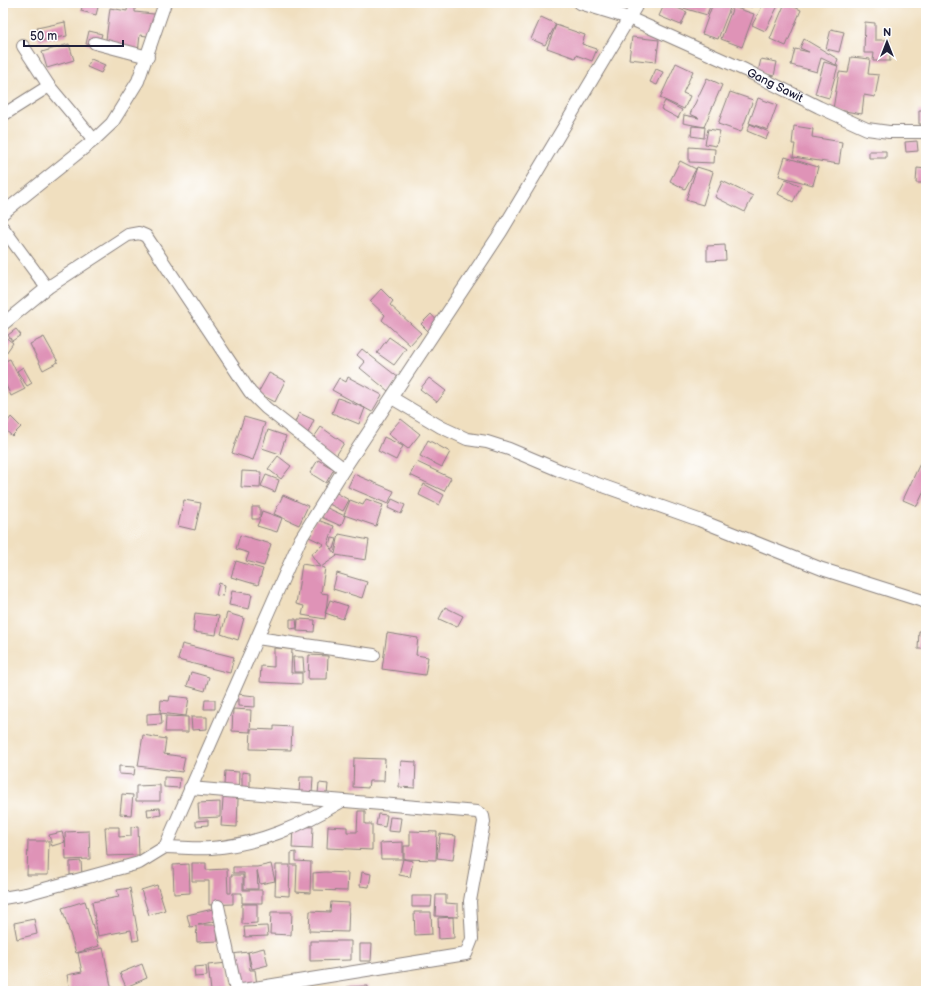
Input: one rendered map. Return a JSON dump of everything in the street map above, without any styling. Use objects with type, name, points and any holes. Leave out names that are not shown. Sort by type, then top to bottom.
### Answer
[{"type":"street","points":[[3,213],[94,140],[112,123],[138,81],[148,57],[166,3]]},
{"type":"street","name":"Gang Sawit","points":[[580,3],[629,18],[745,70],[819,107],[867,128],[889,132],[926,132]]},
{"type":"street","points":[[165,847],[300,540],[344,469],[501,232],[638,3]]},
{"type":"street","points":[[95,43],[148,57]]},
{"type":"street","points":[[23,46],[49,86],[94,140]]},
{"type":"street","points":[[3,115],[49,86]]},
{"type":"street","points":[[3,228],[47,288]]},
{"type":"street","points":[[3,324],[47,288],[128,235],[139,233],[146,236],[250,392],[266,408],[344,469]]},
{"type":"street","points":[[392,398],[441,427],[467,438],[509,449],[561,471],[699,520],[822,569],[926,602]]},
{"type":"street","points":[[257,638],[374,655]]},
{"type":"street","points":[[190,788],[477,812],[483,816],[484,822],[470,901],[472,939],[466,954],[236,991],[218,906]]},
{"type":"street","points":[[3,898],[26,894],[139,863],[165,847],[209,848],[238,845],[271,836],[307,822],[342,801]]},
{"type":"building","points":[[83,3],[99,3],[96,15],[81,11]]},
{"type":"building","points":[[128,3],[135,3],[135,12],[163,15],[160,38],[140,35],[138,53],[105,48],[110,8],[127,11]]},
{"type":"building","points":[[665,3],[687,12],[681,25],[659,16]]},
{"type":"building","points":[[675,3],[711,3],[707,15],[680,7],[680,5]]},
{"type":"building","points":[[713,3],[732,3],[718,39],[702,34]]},
{"type":"building","points":[[736,3],[753,3],[752,7],[736,5]]},
{"type":"building","points":[[764,3],[779,4],[765,31],[752,25]]},
{"type":"building","points":[[785,3],[801,10],[786,46],[770,39]]},
{"type":"building","points":[[733,7],[754,14],[742,47],[721,39]]},
{"type":"building","points":[[541,17],[556,24],[545,45],[531,39]]},
{"type":"building","points":[[65,22],[67,36],[39,41],[37,28]]},
{"type":"building","points":[[865,22],[875,23],[875,40],[890,40],[890,61],[873,61],[874,53],[864,53]]},
{"type":"building","points":[[556,25],[585,35],[582,44],[597,49],[592,61],[576,55],[575,58],[547,48]]},
{"type":"building","points":[[831,29],[844,32],[839,52],[826,49]]},
{"type":"building","points":[[89,31],[102,34],[98,47],[86,44]]},
{"type":"building","points":[[632,37],[659,40],[656,62],[629,59]]},
{"type":"building","points":[[804,39],[838,59],[836,65],[821,58],[817,72],[791,65],[795,49],[809,52],[800,48]]},
{"type":"building","points":[[69,44],[74,60],[47,68],[42,52]]},
{"type":"building","points":[[851,57],[870,59],[868,74],[879,75],[875,97],[864,95],[862,114],[833,109],[839,72],[848,73]]},
{"type":"building","points":[[91,59],[105,65],[101,73],[87,67]]},
{"type":"building","points":[[761,59],[777,62],[774,76],[758,72]]},
{"type":"building","points":[[824,62],[838,66],[829,98],[815,94]]},
{"type":"building","points":[[676,63],[693,71],[683,93],[690,96],[684,109],[660,98]]},
{"type":"building","points":[[656,69],[663,72],[657,85],[650,82]]},
{"type":"building","points":[[707,78],[722,85],[704,127],[683,123],[684,115],[699,118],[690,114]]},
{"type":"building","points":[[730,92],[753,100],[741,132],[718,124]]},
{"type":"building","points":[[758,98],[777,105],[768,130],[749,123]]},
{"type":"building","points":[[665,101],[682,110],[678,118],[661,109]]},
{"type":"building","points":[[919,110],[926,110],[926,124],[919,124]]},
{"type":"building","points":[[750,124],[769,132],[766,139],[747,131]]},
{"type":"building","points":[[692,126],[705,127],[704,138],[691,136]]},
{"type":"building","points":[[794,126],[813,129],[812,137],[842,142],[839,164],[793,157],[795,144],[792,144]]},
{"type":"building","points":[[708,129],[720,131],[716,146],[705,144]]},
{"type":"building","points":[[917,141],[918,151],[906,152],[905,142]]},
{"type":"building","points":[[689,147],[715,149],[714,163],[689,162]]},
{"type":"building","points":[[869,151],[886,151],[886,158],[869,158]]},
{"type":"building","points":[[785,157],[818,167],[813,185],[779,176]]},
{"type":"building","points":[[680,161],[696,169],[685,189],[670,181]]},
{"type":"building","points":[[697,167],[713,172],[703,205],[686,200]]},
{"type":"building","points":[[917,168],[926,169],[926,183],[916,183]]},
{"type":"building","points":[[786,179],[801,186],[793,202],[778,194]]},
{"type":"building","points":[[722,181],[753,196],[745,212],[715,197]]},
{"type":"building","points":[[725,245],[726,260],[707,261],[707,246]]},
{"type":"building","points":[[381,289],[393,301],[390,305],[421,333],[410,345],[382,320],[385,315],[370,301]]},
{"type":"building","points":[[431,314],[440,324],[430,333],[421,324]]},
{"type":"building","points":[[16,329],[21,335],[12,341],[8,335]]},
{"type":"building","points":[[4,336],[13,343],[4,356],[3,355]]},
{"type":"building","points":[[44,337],[58,362],[43,370],[30,344]]},
{"type":"building","points":[[389,337],[406,349],[394,365],[377,353]]},
{"type":"building","points":[[362,349],[399,378],[388,391],[360,368],[365,362],[357,355]]},
{"type":"building","points":[[10,359],[25,389],[11,396],[3,379],[3,362]]},
{"type":"building","points":[[23,367],[32,383],[27,386],[17,371]]},
{"type":"building","points":[[269,373],[285,381],[275,402],[258,393]]},
{"type":"building","points":[[348,377],[382,395],[372,412],[332,390],[339,378],[346,382]]},
{"type":"building","points":[[429,378],[446,391],[437,402],[420,389]]},
{"type":"building","points":[[338,398],[365,408],[359,424],[332,413]]},
{"type":"building","points":[[299,413],[314,420],[307,435],[292,429]]},
{"type":"building","points":[[11,417],[21,427],[12,436],[3,428]]},
{"type":"building","points":[[244,417],[265,423],[253,460],[232,453]]},
{"type":"building","points":[[401,419],[420,434],[408,449],[388,434]]},
{"type":"building","points":[[321,427],[344,443],[334,459],[310,443]]},
{"type":"building","points":[[268,430],[286,436],[280,454],[262,448]]},
{"type":"building","points":[[384,437],[403,446],[396,460],[378,451]]},
{"type":"building","points":[[428,440],[450,452],[442,467],[420,456]]},
{"type":"building","points":[[278,456],[291,466],[281,479],[268,469]]},
{"type":"building","points":[[923,457],[926,458],[926,487],[917,506],[903,500]]},
{"type":"building","points":[[318,460],[334,469],[326,483],[310,473]]},
{"type":"building","points":[[417,462],[451,478],[444,491],[410,475]]},
{"type":"building","points":[[242,471],[261,472],[260,488],[241,487]]},
{"type":"building","points":[[354,474],[394,491],[388,504],[348,487]]},
{"type":"building","points":[[266,475],[279,480],[275,492],[261,486]]},
{"type":"building","points":[[424,484],[444,495],[439,505],[419,495]]},
{"type":"building","points":[[335,492],[349,500],[343,511],[329,504]]},
{"type":"building","points":[[283,495],[308,506],[299,525],[274,514]]},
{"type":"building","points":[[366,499],[383,505],[376,526],[344,515],[350,500],[363,505]]},
{"type":"building","points":[[392,499],[405,505],[401,514],[388,508]]},
{"type":"building","points":[[184,500],[201,503],[195,530],[178,526]]},
{"type":"building","points":[[252,507],[260,507],[260,518],[262,511],[282,518],[277,532],[257,526],[260,519],[252,519]]},
{"type":"building","points":[[325,507],[345,516],[341,526],[321,517]]},
{"type":"building","points":[[315,519],[334,526],[328,544],[330,547],[332,538],[337,539],[334,549],[330,548],[335,554],[339,534],[369,540],[366,560],[336,555],[337,556],[321,567],[325,568],[321,593],[328,594],[325,619],[302,615],[304,606],[296,604],[302,564],[320,567],[311,554],[324,544],[309,537]]},
{"type":"building","points":[[240,535],[271,544],[264,566],[246,561],[249,553],[236,549]]},
{"type":"building","points":[[236,561],[263,569],[258,585],[231,577]]},
{"type":"building","points":[[337,573],[367,582],[362,598],[333,589]]},
{"type":"building","points":[[219,583],[225,585],[223,596],[216,595]]},
{"type":"building","points":[[232,591],[252,594],[249,609],[229,605]]},
{"type":"building","points":[[330,600],[348,606],[343,619],[325,613]]},
{"type":"building","points":[[445,607],[463,616],[457,627],[439,619]]},
{"type":"building","points":[[195,613],[219,616],[216,635],[193,632]]},
{"type":"building","points":[[227,613],[244,618],[238,640],[221,634]]},
{"type":"building","points":[[290,619],[296,619],[297,628],[290,629]]},
{"type":"building","points":[[298,619],[315,620],[314,632],[297,631]]},
{"type":"building","points":[[919,631],[926,631],[926,649],[918,649]]},
{"type":"building","points":[[387,633],[418,638],[416,655],[428,657],[425,675],[382,669]]},
{"type":"building","points":[[182,644],[234,657],[230,673],[178,660]]},
{"type":"building","points":[[274,648],[292,649],[291,673],[302,673],[302,684],[260,682],[261,666],[274,667]]},
{"type":"building","points":[[309,655],[328,656],[327,679],[308,679]]},
{"type":"building","points":[[293,657],[303,657],[304,672],[294,672]]},
{"type":"building","points":[[191,672],[209,677],[205,691],[187,686]]},
{"type":"building","points":[[238,694],[255,696],[255,707],[238,706]]},
{"type":"building","points":[[170,696],[189,698],[186,716],[160,713],[161,700],[169,701]]},
{"type":"building","points":[[205,700],[215,700],[215,709],[204,709]]},
{"type":"building","points":[[233,709],[251,710],[250,732],[232,731]]},
{"type":"building","points":[[161,713],[162,724],[147,725],[147,714]]},
{"type":"building","points":[[166,716],[188,717],[188,732],[165,732]]},
{"type":"building","points":[[191,717],[207,717],[207,729],[192,730]]},
{"type":"building","points":[[274,726],[292,727],[291,750],[250,749],[251,729],[274,730]]},
{"type":"building","points":[[143,735],[166,739],[164,754],[185,757],[182,772],[138,766]]},
{"type":"building","points":[[354,758],[385,759],[384,781],[369,781],[368,788],[353,787]]},
{"type":"building","points":[[401,761],[416,762],[415,788],[399,787]]},
{"type":"building","points":[[119,766],[135,767],[134,775],[119,774]]},
{"type":"building","points":[[225,771],[239,772],[237,827],[221,826]]},
{"type":"building","points":[[242,772],[250,773],[250,794],[242,794]]},
{"type":"building","points":[[164,777],[180,778],[179,788],[164,787]]},
{"type":"building","points":[[300,777],[313,777],[312,794],[299,794]]},
{"type":"building","points":[[319,783],[328,784],[327,795],[318,794]]},
{"type":"building","points":[[160,785],[160,801],[136,801],[136,786]]},
{"type":"building","points":[[122,794],[133,795],[131,815],[120,814]]},
{"type":"building","points":[[220,802],[220,817],[199,818],[198,803]]},
{"type":"building","points":[[160,808],[161,815],[148,817],[147,809]]},
{"type":"building","points":[[358,811],[365,811],[365,824],[372,824],[372,850],[327,848],[328,826],[347,827],[347,832],[357,832]]},
{"type":"building","points":[[378,814],[387,815],[385,827],[376,825]]},
{"type":"building","points":[[390,817],[401,818],[399,832],[388,831]]},
{"type":"building","points":[[208,820],[208,825],[196,826],[196,821]]},
{"type":"building","points":[[138,826],[139,855],[107,856],[105,827],[119,827],[119,837],[131,836],[131,827]]},
{"type":"building","points":[[293,826],[313,827],[312,849],[292,848]]},
{"type":"building","points":[[89,831],[90,859],[66,860],[65,832]]},
{"type":"building","points":[[410,831],[437,832],[436,860],[404,859],[404,846],[410,846]]},
{"type":"building","points":[[62,832],[65,842],[52,846],[49,835]]},
{"type":"building","points":[[440,834],[456,836],[453,860],[437,858]]},
{"type":"building","points":[[28,841],[49,841],[48,875],[27,875]]},
{"type":"building","points":[[403,842],[403,859],[381,859],[380,843]]},
{"type":"building","points":[[296,852],[296,861],[311,862],[310,893],[296,892],[297,865],[291,865],[291,853]]},
{"type":"building","points":[[403,859],[413,861],[410,877],[399,875]]},
{"type":"building","points":[[81,861],[82,875],[70,875],[70,862]]},
{"type":"building","points":[[192,863],[206,863],[206,870],[227,869],[228,893],[231,893],[231,875],[243,875],[243,890],[262,890],[262,903],[242,903],[242,893],[233,893],[233,904],[209,905],[209,881],[192,881]]},
{"type":"building","points":[[189,864],[190,893],[174,894],[173,865]]},
{"type":"building","points":[[271,864],[275,881],[260,884],[257,870],[258,889],[244,889],[244,873],[233,873],[233,867],[257,867]]},
{"type":"building","points":[[276,865],[290,865],[289,896],[275,895]]},
{"type":"building","points":[[362,872],[371,874],[369,887],[360,886]]},
{"type":"building","points":[[313,873],[348,873],[347,891],[313,890]]},
{"type":"building","points":[[157,885],[165,910],[149,915],[141,890]]},
{"type":"building","points":[[130,888],[139,940],[133,941],[131,930],[98,936],[92,902],[119,897],[117,890]]},
{"type":"building","points":[[436,895],[446,895],[446,903],[458,904],[458,917],[435,916]]},
{"type":"building","points":[[412,896],[432,896],[431,907],[412,907]]},
{"type":"building","points":[[85,901],[99,946],[76,953],[62,908]]},
{"type":"building","points":[[331,902],[349,903],[348,932],[309,931],[310,911],[330,912]]},
{"type":"building","points":[[242,904],[257,904],[257,923],[242,924]]},
{"type":"building","points":[[213,909],[216,921],[198,925],[217,925],[218,941],[197,942],[196,926],[190,927],[187,915]]},
{"type":"building","points":[[271,912],[292,912],[291,935],[270,934]]},
{"type":"building","points":[[414,912],[431,912],[432,934],[415,935]]},
{"type":"building","points":[[453,917],[454,938],[439,939],[438,918]]},
{"type":"building","points":[[34,919],[37,934],[17,939],[14,923]]},
{"type":"building","points":[[267,926],[268,936],[245,937],[244,927]]},
{"type":"building","points":[[310,941],[351,941],[351,960],[310,961]]},
{"type":"building","points":[[360,944],[372,944],[371,961],[360,961]]},
{"type":"building","points":[[103,948],[112,991],[70,991],[67,975],[82,972],[78,953]]},
{"type":"building","points":[[264,948],[268,965],[252,969],[248,952]]},
{"type":"building","points":[[248,952],[250,970],[255,970],[257,985],[236,988],[232,954]]},
{"type":"building","points":[[227,963],[230,989],[211,991],[208,965]]},
{"type":"building","points":[[142,964],[147,978],[126,987],[120,973]]},
{"type":"building","points":[[206,966],[207,976],[195,977],[194,967]]},
{"type":"building","points":[[368,986],[368,991],[347,991],[347,987]]}]
